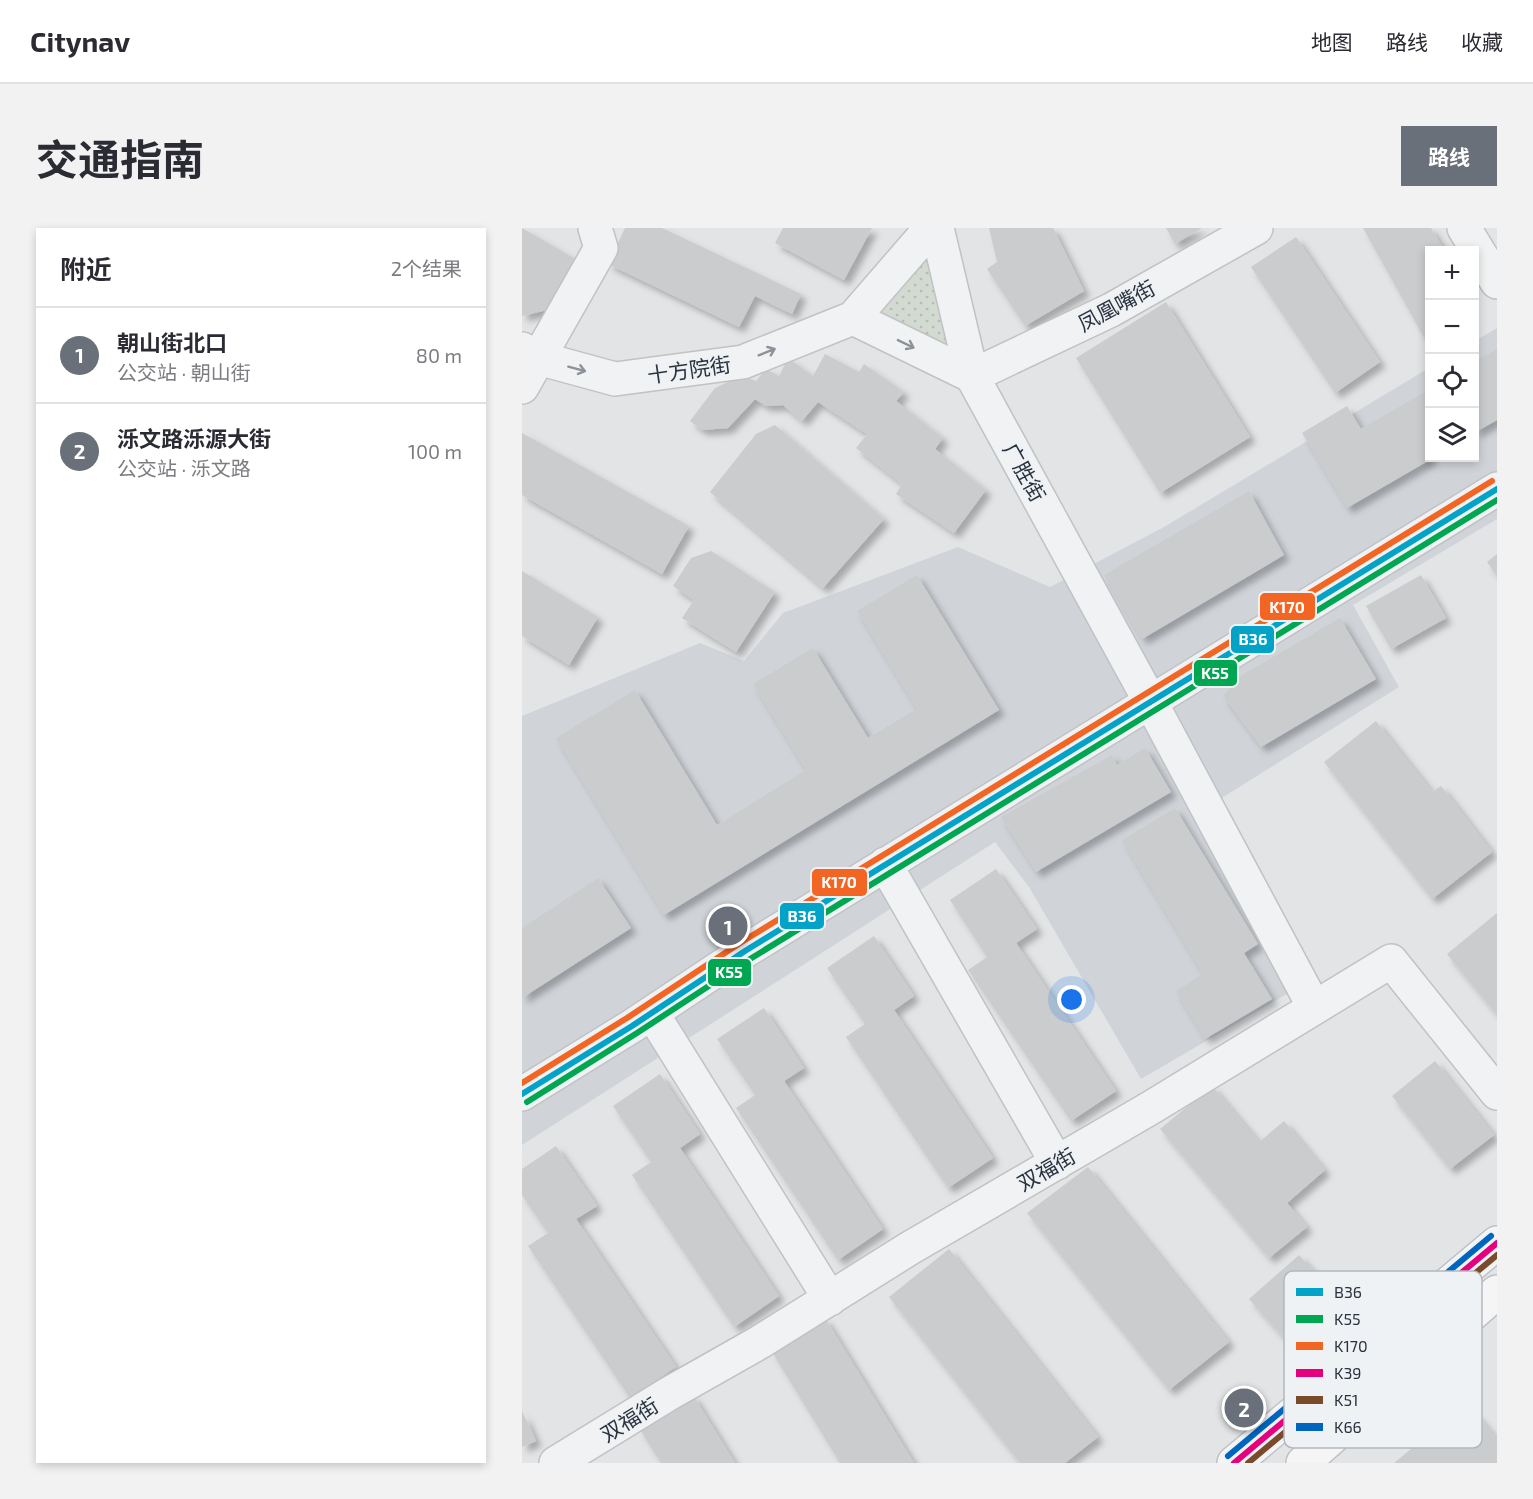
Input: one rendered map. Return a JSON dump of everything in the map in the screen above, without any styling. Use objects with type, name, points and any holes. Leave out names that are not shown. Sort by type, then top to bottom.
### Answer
[{"type":"main road","points":[[1464,1271],[1497,1243]]},
{"type":"main road","points":[[1482,1305],[1497,1292]]},
{"type":"main road","points":[[1234,1463],[1284,1421]]},
{"type":"main road","points":[[1303,1463],[1320,1448]]},
{"type":"street","points":[[522,387],[530,354],[601,248],[595,228]]},
{"type":"street","name":"十方院街","points":[[530,354],[615,379],[743,362],[853,318],[931,228]]},
{"type":"street","name":"广胜街","points":[[937,228],[972,376],[1314,1007]]},
{"type":"street","name":"凤凰嘴街","points":[[972,376],[1111,310],[1256,228]]},
{"type":"street","points":[[1464,228],[1497,282]]},
{"type":"street","points":[[853,318],[972,376]]},
{"type":"street","points":[[522,1095],[745,951],[1497,489]]},
{"type":"street","points":[[885,864],[1057,1163]]},
{"type":"street","name":"双福街","points":[[556,1463],[830,1299],[910,1248],[1152,1107],[1390,961],[1497,1093]]},
{"type":"street","points":[[652,1013],[830,1299]]},
{"type":"shaded area","points":[[932,238],[957,364],[869,320]]},
{"type":"shaded area","points":[[1497,328],[1497,519],[1353,605],[1399,687],[1217,801],[1316,977],[1141,1079],[1029,887],[995,842],[522,1145],[522,716],[700,643],[744,661],[783,613],[958,547],[1050,587],[1164,527],[1425,370],[1425,462],[1479,462],[1479,339]]},
{"type":"building","points":[[522,228],[577,260],[547,310],[522,316]]},
{"type":"building","points":[[625,228],[662,228],[801,294],[792,314],[755,296],[739,327],[608,264]]},
{"type":"building","points":[[783,228],[872,228],[844,280],[775,243]]},
{"type":"building","points":[[989,228],[1053,228],[1084,291],[1025,326],[987,269],[997,262]]},
{"type":"building","points":[[1166,228],[1202,228],[1175,244]]},
{"type":"building","points":[[1363,228],[1431,228],[1442,246],[1425,246],[1425,339]]},
{"type":"building","points":[[1296,237],[1380,362],[1335,393],[1251,267]]},
{"type":"building","points":[[1166,302],[1250,437],[1160,493],[1076,358]]},
{"type":"building","points":[[1497,349],[1497,420],[1479,430],[1479,408],[1479,359]]},
{"type":"building","points":[[825,354],[859,372],[864,364],[904,392],[896,401],[943,438],[935,449],[986,490],[954,533],[896,494],[902,484],[856,448],[867,434],[818,402],[802,421],[783,405],[766,406],[755,399],[728,428],[702,430],[690,421],[715,388],[741,376],[756,381],[766,369],[779,376],[788,358],[813,376]]},
{"type":"building","points":[[1425,392],[1426,462],[1347,508],[1302,433],[1347,406],[1361,429]]},
{"type":"building","points":[[775,425],[884,519],[823,588],[710,492],[756,434]]},
{"type":"building","points":[[522,433],[689,526],[662,574],[522,495]]},
{"type":"building","points":[[1249,491],[1284,555],[1142,639],[1104,575]]},
{"type":"building","points":[[711,551],[775,592],[736,652],[682,618],[694,600],[673,586],[691,558]]},
{"type":"building","points":[[1497,554],[1497,576],[1487,562]]},
{"type":"building","points":[[522,571],[598,617],[569,665],[522,636]]},
{"type":"building","points":[[917,575],[999,710],[664,915],[556,738],[635,690],[717,825],[806,770],[753,684],[813,648],[868,738],[917,709],[857,611]]},
{"type":"building","points":[[1421,575],[1446,618],[1391,649],[1366,606]]},
{"type":"building","points":[[1340,618],[1376,679],[1261,747],[1223,696],[1242,675]]},
{"type":"building","points":[[1376,721],[1432,792],[1441,786],[1492,852],[1432,899],[1324,762]]},
{"type":"building","points":[[1145,748],[1171,792],[1036,872],[1001,817],[1112,755],[1117,765]]},
{"type":"building","points":[[1175,808],[1258,944],[1244,953],[1272,999],[1205,1039],[1176,991],[1203,974],[1122,840]]},
{"type":"building","points":[[996,869],[1037,929],[1016,943],[1116,1091],[1071,1121],[968,970],[987,957],[950,900]]},
{"type":"building","points":[[598,878],[631,928],[522,998],[522,928]]},
{"type":"building","points":[[1497,913],[1497,1015],[1447,954]]},
{"type":"building","points":[[874,936],[914,996],[894,1010],[993,1158],[948,1188],[846,1037],[865,1024],[827,968]]},
{"type":"building","points":[[764,1008],[804,1068],[784,1081],[883,1229],[838,1260],[736,1108],[755,1095],[717,1039]]},
{"type":"building","points":[[1435,1061],[1494,1135],[1450,1169],[1392,1096]]},
{"type":"building","points":[[660,1074],[700,1134],[680,1148],[779,1296],[734,1327],[632,1175],[651,1162],[613,1106]]},
{"type":"building","points":[[1212,1086],[1259,1142],[1284,1121],[1325,1170],[1287,1203],[1307,1227],[1269,1258],[1160,1129]]},
{"type":"building","points":[[556,1146],[597,1206],[576,1219],[676,1367],[630,1398],[528,1246],[548,1233],[522,1195],[522,1169]]},
{"type":"building","points":[[1088,1167],[1229,1342],[1169,1390],[1027,1213]]},
{"type":"building","points":[[949,1249],[1098,1437],[1065,1463],[1020,1463],[889,1297]]},
{"type":"building","points":[[1299,1255],[1313,1271],[1284,1271],[1283,1337],[1249,1299]]},
{"type":"building","points":[[825,1318],[914,1463],[840,1463],[771,1350]]},
{"type":"building","points":[[693,1395],[735,1463],[661,1463],[639,1428]]},
{"type":"building","points":[[522,1411],[536,1441],[522,1447]]},
{"type":"building","points":[[1482,1421],[1497,1439],[1497,1463],[1394,1463],[1412,1448],[1482,1448]]},
{"type":"transit line","name":"K170","points":[[522,1083],[627,1018],[740,943],[1492,481]]},
{"type":"transit line","name":"B36","points":[[522,1094],[632,1026],[745,951],[1497,489]]},
{"type":"transit line","name":"K55","points":[[527,1102],[750,959],[1497,500]]},
{"type":"transit line","name":"K66","points":[[1449,1271],[1491,1236]]},
{"type":"transit line","name":"K39","points":[[1464,1271],[1497,1243]]},
{"type":"transit line","name":"K51","points":[[1478,1271],[1497,1255]]},
{"type":"transit line","name":"K66","points":[[1228,1456],[1284,1409]]},
{"type":"transit line","name":"K39","points":[[1234,1463],[1284,1421]]},
{"type":"transit line","name":"K51","points":[[1248,1463],[1284,1433]]},
{"type":"place","name":"朝山街北口","points":[[728,926]]},
{"type":"place","name":"泺文路泺源大街","points":[[1244,1408]]}]
